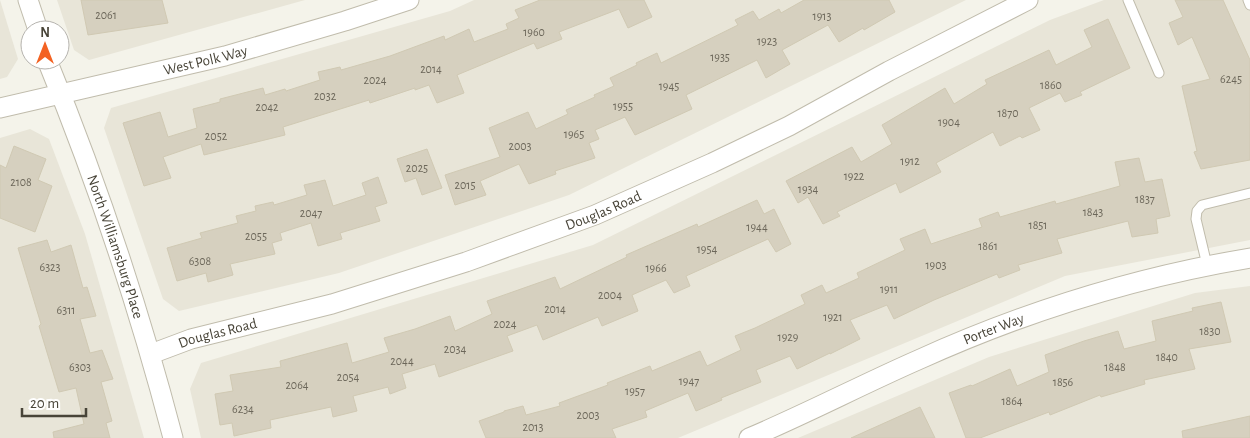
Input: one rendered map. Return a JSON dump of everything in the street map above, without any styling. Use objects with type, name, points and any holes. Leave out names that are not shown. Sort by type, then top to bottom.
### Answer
[{"type":"street","points":[[28,0],[35,20]]},
{"type":"street","name":"West Polk Way","points":[[0,108],[225,56],[409,0]]},
{"type":"street","name":"Douglas Road","points":[[151,354],[191,339],[332,304],[466,262],[595,214],[712,163],[780,130],[889,71],[1028,0]]},
{"type":"street","name":"North Williamsburg Place","points":[[51,70],[81,145],[124,267],[151,354],[173,438]]},
{"type":"street","name":"Porter Way","points":[[749,438],[919,359],[999,326],[1111,289],[1207,265],[1250,258]]},
{"type":"lane","points":[[1128,0],[1159,73]]},
{"type":"lane","points":[[1248,0],[1250,5]]},
{"type":"lane","points":[[1207,265],[1196,219],[1196,211],[1202,205],[1250,194]]},
{"type":"shaded area","points":[[0,0],[18,59],[7,77],[0,79]]},
{"type":"shaded area","points":[[57,0],[305,0],[89,60],[74,50],[70,38],[70,20],[64,20]]},
{"type":"shaded area","points":[[474,0],[966,0],[569,195],[339,273],[179,311],[163,299],[104,128],[111,108],[450,11]]},
{"type":"shaded area","points":[[1104,0],[1250,0],[1250,240],[1065,276],[678,438],[201,438],[190,389],[201,363],[593,245],[1050,20]]},
{"type":"shaded area","points":[[30,129],[49,139],[85,234],[144,438],[0,438],[0,138]]},
{"type":"shaded area","points":[[1250,286],[1250,438],[798,438],[989,357],[1195,293]]},
{"type":"building","points":[[81,0],[162,0],[168,23],[88,35]]},
{"type":"building","points":[[540,0],[644,0],[652,17],[628,28],[619,9],[559,32],[562,39],[537,49],[534,43],[457,75],[464,93],[437,103],[429,85],[370,103],[369,100],[283,127],[285,135],[204,155],[201,144],[163,157],[171,178],[144,186],[123,123],[160,112],[168,137],[197,128],[193,109],[220,102],[220,99],[263,88],[265,95],[285,89],[286,91],[320,80],[318,72],[340,67],[341,70],[390,56],[444,36],[445,40],[469,29],[474,42],[508,29],[506,24],[519,18],[515,10]]},
{"type":"building","points":[[804,0],[889,0],[895,12],[839,42],[828,25],[782,50],[790,64],[766,78],[757,60],[686,95],[692,109],[635,135],[625,117],[595,130],[599,139],[589,143],[595,158],[555,171],[556,174],[529,184],[519,164],[480,181],[486,195],[455,205],[445,175],[500,157],[489,128],[528,112],[536,129],[568,114],[566,110],[614,86],[610,78],[637,65],[636,63],[657,53],[661,63],[738,25],[735,20],[753,11],[759,20],[779,9],[781,13]]},
{"type":"building","points":[[1175,0],[1223,0],[1250,60],[1250,160],[1201,169],[1194,152],[1197,151],[1182,86],[1210,79],[1192,37],[1178,45],[1169,23],[1183,17]]},
{"type":"building","points":[[1108,19],[1130,68],[1080,92],[1082,95],[1065,102],[1060,93],[1029,108],[1040,130],[1022,138],[1020,136],[1000,146],[993,132],[936,163],[941,172],[900,193],[896,183],[837,212],[840,216],[823,224],[808,197],[798,203],[786,181],[852,147],[861,162],[892,144],[882,125],[945,88],[954,104],[987,84],[985,80],[1049,50],[1056,65],[1092,47],[1084,30]]},
{"type":"building","points":[[14,146],[46,159],[38,180],[52,186],[35,232],[0,218],[0,165],[6,168]]},
{"type":"building","points":[[427,149],[442,188],[422,195],[416,178],[405,182],[397,159]]},
{"type":"building","points":[[1139,158],[1145,182],[1162,179],[1170,216],[1156,219],[1158,233],[1132,237],[1128,221],[1057,239],[1062,253],[1018,265],[1020,270],[999,278],[997,274],[894,319],[887,305],[850,320],[860,339],[797,369],[790,356],[756,370],[761,382],[721,398],[722,400],[696,411],[688,393],[645,411],[647,417],[612,429],[616,438],[486,438],[479,421],[504,411],[523,406],[526,415],[560,406],[559,403],[608,385],[607,383],[650,366],[652,371],[700,351],[707,366],[741,350],[735,336],[805,304],[801,295],[822,285],[826,293],[859,278],[857,273],[905,250],[900,239],[925,229],[931,244],[982,227],[979,219],[998,212],[1000,217],[1055,201],[1056,204],[1120,186],[1115,162]]},
{"type":"building","points":[[378,177],[387,203],[375,207],[380,221],[340,233],[342,239],[318,246],[311,223],[280,233],[282,240],[272,243],[275,254],[230,264],[233,275],[208,282],[206,273],[177,281],[167,248],[202,238],[200,233],[238,223],[236,216],[256,211],[255,206],[273,202],[274,205],[307,195],[304,185],[325,180],[333,206],[366,195],[362,183]]},
{"type":"building","points":[[757,200],[764,214],[774,209],[791,244],[776,252],[768,239],[686,276],[690,286],[674,293],[666,280],[632,295],[638,311],[602,326],[598,317],[543,340],[537,325],[507,336],[513,351],[439,377],[435,364],[402,374],[406,388],[390,394],[388,387],[353,396],[357,411],[333,417],[331,407],[270,420],[271,428],[234,436],[232,423],[220,425],[215,394],[233,391],[230,375],[281,367],[280,361],[347,343],[352,363],[389,352],[384,338],[450,316],[455,331],[492,314],[487,301],[555,277],[560,289],[627,257],[626,255],[697,224],[698,227]]},
{"type":"building","points":[[47,240],[51,252],[71,245],[83,288],[87,287],[96,316],[80,319],[90,353],[102,350],[113,379],[101,382],[112,421],[106,423],[110,438],[54,438],[53,432],[84,424],[76,388],[59,392],[18,248]]},
{"type":"building","points":[[1221,302],[1231,342],[1189,349],[1195,369],[1144,380],[1145,384],[1101,397],[1100,395],[1050,415],[1049,412],[980,438],[966,438],[949,393],[972,386],[1010,369],[1017,386],[1049,372],[1045,355],[1118,331],[1124,349],[1156,341],[1152,321],[1193,311],[1192,308]]},
{"type":"building","points":[[920,407],[935,438],[851,438]]},
{"type":"building","points":[[1250,416],[1250,438],[1183,438],[1182,431]]}]
